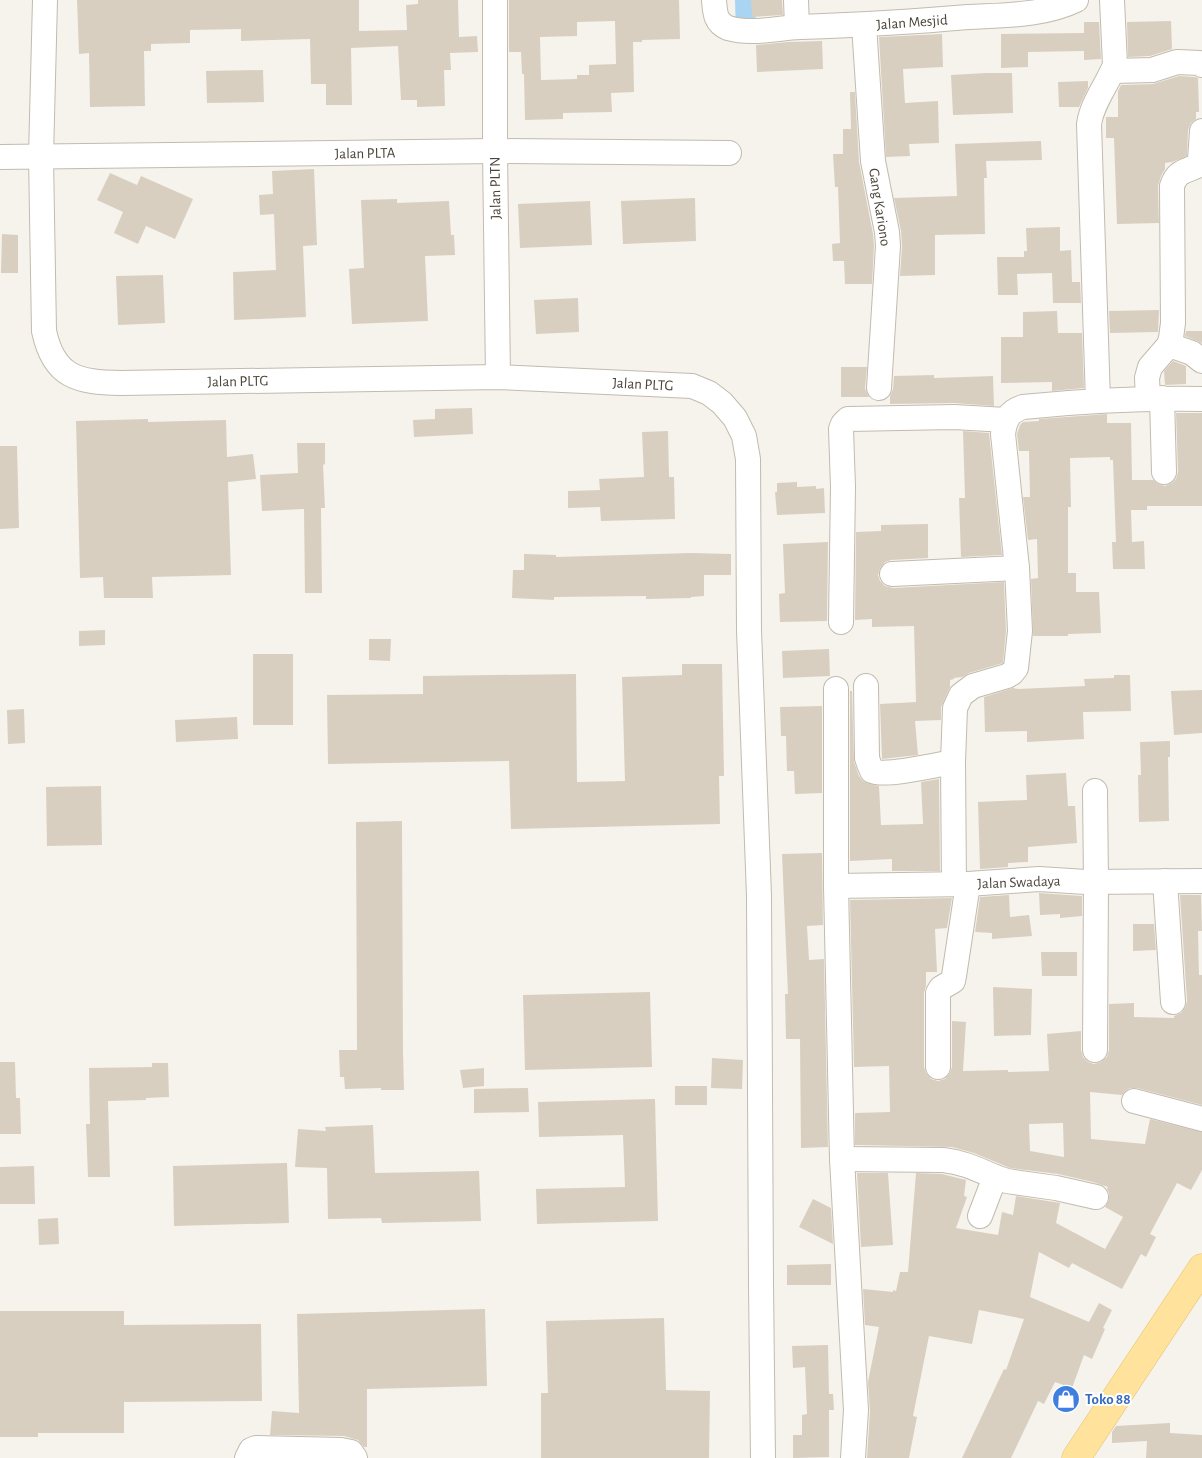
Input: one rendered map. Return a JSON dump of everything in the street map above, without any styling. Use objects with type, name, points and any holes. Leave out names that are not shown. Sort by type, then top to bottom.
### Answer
[{"type":"main road","points":[[1076,1458],[1202,1268]]},
{"type":"street","name":"Jalan PLTG","points":[[45,0],[41,158],[44,331],[46,343],[52,356],[68,374],[82,380],[121,383],[498,377],[692,386],[710,393],[722,403],[735,418],[744,436],[748,459],[749,630],[759,896],[764,1458]]},
{"type":"street","name":"Jalan PLTN","points":[[495,0],[498,377]]},
{"type":"street","name":"Jalan Mesjid","points":[[714,0],[717,20],[727,28],[746,32],[797,27],[864,25],[1029,13],[1060,7],[1076,0]]},
{"type":"street","points":[[796,0],[797,27]]},
{"type":"street","points":[[1098,401],[1089,124],[1091,113],[1115,65],[1112,0]]},
{"type":"street","name":"Gang Kariono","points":[[864,25],[873,161],[888,246],[879,388]]},
{"type":"street","points":[[1113,71],[1152,70],[1178,62],[1193,62],[1202,65]]},
{"type":"street","points":[[1164,472],[1155,399],[1147,378],[1150,367],[1169,345],[1173,323],[1172,186],[1178,174],[1197,166],[1200,160],[1202,131]]},
{"type":"street","name":"Jalan PLTA","points":[[0,157],[495,151],[729,153]]},
{"type":"street","points":[[1169,345],[1192,353],[1202,361]]},
{"type":"street","points":[[938,1068],[938,993],[941,988],[953,981],[961,884],[953,762],[956,708],[961,695],[973,686],[1012,674],[1016,668],[1020,631],[1017,568],[1004,434],[1006,420],[1010,413],[1023,407],[1098,401],[1202,399]]},
{"type":"street","points":[[841,622],[843,487],[841,429],[843,424],[848,419],[954,417],[1006,420]]},
{"type":"street","points":[[892,574],[1017,568]]},
{"type":"street","points":[[866,686],[867,758],[872,771],[881,773],[896,772],[953,762]]},
{"type":"street","points":[[836,689],[836,886],[842,1159],[856,1410],[853,1458]]},
{"type":"street","points":[[1094,1050],[1095,791]]},
{"type":"street","name":"Jalan Swadaya","points":[[836,886],[961,884],[1039,879],[1096,882],[1202,880]]},
{"type":"street","points":[[1164,881],[1173,1002]]},
{"type":"street","points":[[1134,1101],[1202,1120]]},
{"type":"street","points":[[842,1159],[943,1160],[958,1162],[1007,1181],[1096,1196]]},
{"type":"street","points":[[980,1216],[995,1177]]},
{"type":"street","points":[[247,1458],[250,1450],[264,1448],[342,1450],[351,1452],[355,1458]]},
{"type":"building","points":[[77,0],[359,0],[359,31],[407,30],[406,5],[418,4],[418,0],[458,0],[459,37],[477,36],[478,52],[450,53],[451,70],[444,70],[445,106],[417,107],[417,100],[401,100],[398,46],[351,48],[352,105],[326,105],[326,84],[311,84],[310,39],[241,41],[241,29],[190,30],[190,43],[151,44],[151,51],[144,51],[145,106],[90,107],[89,53],[79,54]]},
{"type":"building","points":[[509,0],[679,0],[680,39],[633,42],[634,92],[611,93],[612,112],[563,113],[563,119],[525,120],[524,74],[522,74],[521,52],[509,52]],"holes":[[[615,21],[616,64],[589,65],[589,75],[577,75],[577,79],[541,80],[540,37],[577,36],[577,22]]]},
{"type":"building","points":[[751,0],[782,0],[783,15],[752,17]]},
{"type":"building","points":[[1171,21],[1172,49],[1150,56],[1128,57],[1127,22]]},
{"type":"building","points":[[1084,22],[1099,22],[1101,59],[1084,60],[1084,51],[1028,52],[1028,67],[1001,68],[1001,34],[1084,33]]},
{"type":"building","points":[[942,34],[943,67],[903,69],[905,103],[938,101],[939,143],[909,144],[910,156],[886,157],[879,37]]},
{"type":"building","points":[[822,41],[823,69],[757,72],[756,45]]},
{"type":"building","points":[[263,70],[264,102],[207,103],[206,71]]},
{"type":"building","points":[[1012,73],[1013,113],[953,115],[951,75]]},
{"type":"building","points":[[1179,76],[1198,78],[1199,112],[1196,112],[1196,119],[1191,123],[1188,130],[1187,156],[1165,163],[1165,169],[1158,186],[1159,223],[1117,224],[1114,138],[1106,138],[1106,117],[1118,117],[1118,91],[1121,85],[1153,84]]},
{"type":"building","points":[[1088,81],[1088,88],[1079,107],[1059,107],[1058,82]]},
{"type":"building","points":[[850,92],[855,92],[859,162],[873,234],[872,284],[845,284],[844,261],[833,261],[832,244],[840,243],[838,187],[835,187],[833,154],[843,154],[843,129],[851,129]]},
{"type":"building","points":[[1041,141],[1042,160],[986,161],[987,178],[984,178],[985,234],[935,235],[935,275],[900,276],[901,231],[894,198],[957,196],[955,144]]},
{"type":"building","points":[[314,169],[317,245],[303,246],[306,317],[234,320],[233,272],[276,270],[274,214],[260,215],[259,195],[273,194],[272,171]]},
{"type":"building","points":[[110,173],[137,185],[141,176],[193,199],[175,239],[146,226],[138,244],[114,233],[123,212],[97,200]]},
{"type":"building","points":[[695,198],[696,241],[623,244],[621,201]]},
{"type":"building","points":[[397,199],[397,203],[449,201],[451,235],[454,235],[455,255],[425,256],[428,321],[352,324],[349,269],[364,268],[361,200]]},
{"type":"building","points":[[590,201],[592,245],[520,248],[518,204]]},
{"type":"building","points":[[1060,227],[1060,251],[1071,250],[1072,282],[1080,282],[1081,303],[1053,303],[1052,273],[1017,274],[1018,295],[998,295],[997,257],[1024,257],[1024,251],[1027,251],[1026,228]]},
{"type":"building","points":[[2,234],[18,235],[18,273],[1,273]]},
{"type":"building","points":[[163,275],[165,323],[118,325],[116,276]]},
{"type":"building","points":[[578,298],[579,332],[536,334],[534,300]]},
{"type":"building","points":[[1159,310],[1158,332],[1110,333],[1109,311]]},
{"type":"building","points":[[1057,311],[1058,333],[1082,333],[1084,388],[1052,391],[1052,382],[1001,383],[1001,337],[1023,337],[1023,312]]},
{"type":"building","points":[[1186,331],[1202,331],[1202,343],[1185,336]]},
{"type":"building","points":[[1173,361],[1186,366],[1186,384],[1165,385],[1164,371]]},
{"type":"building","points":[[841,367],[867,367],[865,388],[869,397],[841,397]]},
{"type":"building","points":[[934,375],[934,378],[993,376],[994,406],[954,403],[890,404],[894,376]]},
{"type":"building","points":[[472,408],[473,434],[414,437],[413,420],[435,419],[435,409]]},
{"type":"building","points":[[1176,413],[1202,413],[1202,506],[1147,506],[1147,510],[1131,510],[1132,542],[1144,541],[1145,569],[1113,569],[1112,542],[1116,542],[1113,460],[1110,460],[1110,457],[1070,458],[1071,507],[1068,507],[1068,573],[1076,573],[1076,592],[1099,592],[1101,633],[1068,634],[1068,636],[1033,636],[1031,579],[1038,578],[1037,539],[1028,540],[1023,497],[1030,497],[1029,451],[1019,451],[1017,434],[1020,425],[1023,422],[1039,421],[1039,419],[1107,414],[1107,423],[1131,423],[1132,480],[1153,480],[1165,486],[1176,479],[1178,472]]},
{"type":"building","points":[[148,419],[148,422],[226,420],[227,457],[253,454],[256,479],[228,482],[231,575],[152,577],[153,598],[104,598],[103,577],[80,578],[76,421]]},
{"type":"building","points":[[668,431],[669,477],[674,477],[675,519],[601,521],[600,507],[568,508],[568,491],[600,490],[599,479],[644,477],[642,432]]},
{"type":"building","points":[[963,431],[989,433],[1002,555],[961,557],[959,498],[965,498]]},
{"type":"building","points":[[297,443],[325,443],[325,464],[323,465],[325,508],[321,508],[322,593],[305,593],[304,509],[262,511],[260,475],[298,473]]},
{"type":"building","points":[[0,446],[17,446],[19,528],[0,529]]},
{"type":"building","points":[[797,482],[797,487],[816,486],[816,489],[824,488],[825,513],[777,515],[775,492],[777,492],[777,483]]},
{"type":"building","points":[[928,524],[928,558],[885,562],[880,568],[878,575],[880,581],[885,586],[893,588],[1004,582],[1006,631],[1003,663],[950,680],[950,687],[941,707],[941,720],[915,721],[918,755],[882,759],[880,704],[916,702],[914,626],[872,627],[872,619],[855,620],[856,532],[881,531],[881,525]]},
{"type":"building","points":[[828,542],[827,621],[780,622],[779,594],[785,593],[783,544]]},
{"type":"building","points":[[691,553],[731,554],[731,575],[704,575],[704,596],[691,598],[646,599],[646,596],[554,597],[554,600],[512,598],[513,570],[524,570],[524,554],[556,555],[556,557]]},
{"type":"building","points":[[105,630],[105,645],[79,646],[79,631]]},
{"type":"building","points":[[369,639],[391,639],[390,661],[369,660]]},
{"type":"building","points":[[829,649],[830,676],[783,678],[782,651]]},
{"type":"building","points":[[253,654],[293,654],[293,725],[253,725]]},
{"type":"building","points":[[682,664],[722,664],[724,776],[719,776],[720,824],[511,829],[509,761],[328,764],[327,695],[423,694],[423,676],[576,674],[577,782],[625,781],[622,677],[682,675]]},
{"type":"building","points":[[1114,675],[1130,675],[1131,711],[1083,712],[1084,739],[1027,742],[1027,731],[985,732],[984,697],[1013,688],[1085,686],[1084,679],[1114,678]]},
{"type":"building","points":[[1202,690],[1202,733],[1174,735],[1171,691]]},
{"type":"building","points":[[850,691],[852,691],[854,762],[863,781],[879,786],[881,825],[923,824],[921,782],[939,779],[940,871],[892,871],[892,859],[850,861]]},
{"type":"building","points":[[822,706],[822,793],[795,794],[794,771],[787,771],[786,736],[781,736],[780,707]]},
{"type":"building","points":[[24,709],[25,743],[8,744],[7,710]]},
{"type":"building","points":[[237,717],[238,739],[176,742],[175,720]]},
{"type":"building","points":[[1170,741],[1170,757],[1168,757],[1169,821],[1139,822],[1138,775],[1141,775],[1140,742]]},
{"type":"building","points":[[1066,773],[1068,806],[1075,806],[1077,843],[1028,847],[1028,862],[1008,863],[1008,867],[980,869],[978,802],[1027,800],[1026,775]]},
{"type":"building","points":[[101,786],[102,845],[47,846],[46,787]]},
{"type":"building","points":[[402,821],[404,1090],[381,1090],[381,1088],[345,1089],[344,1077],[340,1077],[339,1050],[357,1050],[356,822]]},
{"type":"building","points":[[822,853],[823,925],[807,926],[809,960],[824,959],[828,1147],[801,1148],[800,1039],[786,1039],[785,994],[788,994],[782,854]]},
{"type":"building","points":[[1039,893],[1082,896],[1082,916],[1060,918],[1060,914],[1040,915]]},
{"type":"building","points":[[1009,895],[1010,917],[1029,915],[1032,936],[992,939],[992,933],[975,932],[980,897]]},
{"type":"building","points":[[1180,895],[1201,895],[1202,931],[1198,931],[1199,975],[1202,975],[1202,1105],[1137,1088],[1130,1088],[1122,1095],[1090,1092],[1091,1139],[1145,1144],[1150,1119],[1202,1132],[1202,1170],[1191,1190],[1177,1183],[1150,1234],[1156,1237],[1146,1257],[1141,1254],[1122,1289],[1072,1263],[1069,1268],[1039,1252],[1030,1297],[1089,1322],[1099,1303],[1112,1310],[1103,1328],[1105,1329],[1092,1359],[1084,1355],[1072,1388],[1055,1382],[1044,1404],[1038,1401],[1011,1458],[962,1458],[1004,1369],[1006,1370],[1024,1319],[979,1310],[972,1344],[929,1336],[913,1416],[917,1417],[909,1458],[867,1458],[870,1411],[868,1382],[879,1327],[865,1325],[863,1289],[896,1291],[900,1272],[908,1272],[916,1173],[942,1174],[966,1180],[964,1196],[967,1197],[956,1228],[998,1235],[1002,1212],[1013,1215],[1016,1196],[1060,1203],[1056,1223],[1105,1249],[1123,1217],[1105,1207],[1109,1200],[1108,1187],[1093,1182],[1058,1174],[1010,1168],[974,1153],[952,1147],[855,1145],[855,1113],[890,1112],[889,1066],[854,1067],[850,900],[952,898],[947,928],[935,929],[937,972],[926,972],[924,993],[924,1067],[931,1079],[938,1081],[945,1079],[950,1073],[952,1067],[952,1021],[966,1022],[963,1071],[1049,1071],[1047,1034],[1081,1031],[1083,1057],[1088,1062],[1094,1064],[1101,1062],[1107,1057],[1109,1050],[1109,1004],[1134,1003],[1134,1017],[1174,1018],[1185,1008],[1187,1001]],"holes":[[[1063,1123],[1064,1157],[1030,1151],[1029,1124]]]},
{"type":"building","points":[[1133,924],[1154,924],[1156,950],[1133,951]]},
{"type":"building","points":[[1041,952],[1077,952],[1077,976],[1042,976]]},
{"type":"building","points":[[993,987],[1032,989],[1031,1035],[994,1036]]},
{"type":"building","points":[[650,992],[652,1067],[525,1070],[523,995]]},
{"type":"building","points":[[712,1058],[743,1060],[742,1089],[711,1088]]},
{"type":"building","points":[[0,1062],[15,1062],[16,1098],[20,1098],[21,1134],[0,1134]]},
{"type":"building","points":[[152,1063],[168,1063],[169,1097],[108,1101],[110,1177],[88,1177],[86,1124],[90,1124],[89,1068],[152,1067]]},
{"type":"building","points":[[484,1068],[484,1086],[463,1088],[460,1070]]},
{"type":"building","points":[[675,1086],[707,1086],[707,1105],[675,1105]]},
{"type":"building","points":[[528,1088],[529,1112],[474,1113],[474,1089]]},
{"type":"building","points":[[655,1099],[658,1221],[537,1224],[536,1189],[625,1187],[623,1135],[539,1137],[538,1102]]},
{"type":"building","points":[[373,1125],[375,1173],[479,1171],[481,1221],[382,1223],[381,1218],[328,1219],[327,1168],[295,1167],[298,1129],[326,1131],[325,1127]]},
{"type":"building","points":[[287,1163],[289,1223],[174,1226],[173,1166]]},
{"type":"building","points":[[34,1166],[35,1204],[0,1204],[0,1167]]},
{"type":"building","points":[[857,1173],[888,1173],[893,1245],[861,1247]]},
{"type":"building","points":[[813,1199],[831,1208],[833,1244],[799,1227]]},
{"type":"building","points":[[58,1218],[59,1244],[39,1245],[38,1219]]},
{"type":"building","points":[[831,1264],[831,1285],[787,1285],[787,1265]]},
{"type":"building","points":[[485,1309],[487,1386],[367,1389],[367,1447],[364,1447],[358,1440],[344,1436],[270,1435],[272,1411],[299,1413],[297,1314]]},
{"type":"building","points":[[0,1311],[124,1311],[124,1325],[261,1324],[262,1401],[124,1402],[124,1433],[38,1433],[38,1437],[0,1437]]},
{"type":"building","points":[[664,1318],[666,1390],[710,1391],[709,1458],[541,1458],[541,1393],[548,1393],[546,1321]]},
{"type":"building","points":[[828,1345],[829,1394],[833,1394],[834,1410],[829,1410],[829,1457],[793,1458],[793,1435],[802,1435],[802,1415],[807,1414],[805,1367],[793,1368],[792,1346]]},
{"type":"building","points":[[1170,1423],[1170,1433],[1202,1435],[1202,1458],[1146,1458],[1147,1441],[1112,1443],[1112,1432],[1116,1426]]},
{"type":"waterway","points":[[745,0],[746,32]]},
{"type":"place","name":"Toko 88","points":[[1066,1399]]}]
